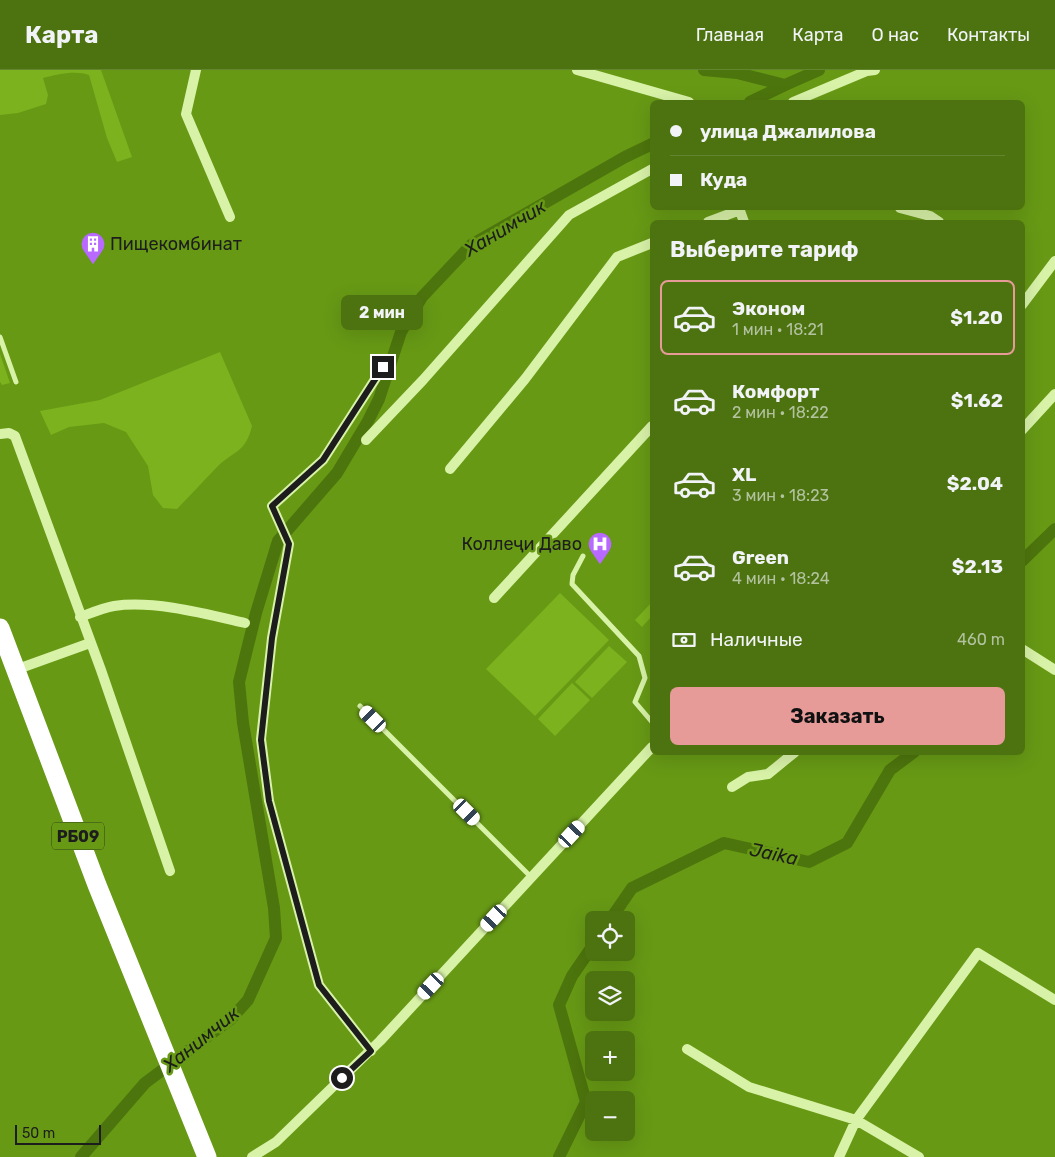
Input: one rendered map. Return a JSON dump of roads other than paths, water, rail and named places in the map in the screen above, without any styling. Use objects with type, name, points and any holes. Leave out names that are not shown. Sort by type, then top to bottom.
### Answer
[{"type":"highway","name":"РБ09","points":[[0,628],[160,1042],[207,1157]]},
{"type":"street","points":[[196,70],[186,114],[230,217]]},
{"type":"street","points":[[577,70],[601,73],[683,100]]},
{"type":"street","points":[[798,100],[867,71],[875,70]]},
{"type":"street","points":[[366,440],[423,380],[569,215],[650,170]]},
{"type":"street","points":[[713,220],[738,210]]},
{"type":"street","points":[[908,210],[930,216],[936,220]]},
{"type":"street","points":[[450,469],[525,379],[616,257],[650,244]]},
{"type":"street","points":[[1025,301],[1055,261]]},
{"type":"street","points":[[371,1051],[319,985],[269,801],[261,740],[272,638],[289,544],[272,506],[323,460],[383,367]]},
{"type":"street","points":[[1025,427],[1055,394]]},
{"type":"street","points":[[494,598],[650,428]]},
{"type":"street","points":[[0,434],[9,433],[14,436],[90,643],[170,870]]},
{"type":"street","points":[[80,617],[113,606],[126,605],[186,609],[245,623]]},
{"type":"street","points":[[15,670],[90,643]]},
{"type":"street","points":[[1025,651],[1055,670]]},
{"type":"street","points":[[252,1157],[276,1142],[371,1051],[650,749]]},
{"type":"street","points":[[732,787],[748,777],[768,774],[791,755]]},
{"type":"street","points":[[839,1157],[856,1120],[978,953],[1055,1000]]},
{"type":"street","points":[[687,1048],[748,1087],[856,1120],[918,1157]]},
{"type":"lane","points":[[0,338],[16,382]]},
{"type":"lane","points":[[583,556],[573,575],[572,584],[640,656],[645,678],[644,686],[635,702],[650,720]]},
{"type":"lane","points":[[360,706],[531,877]]},
{"type":"waterway","name":"Ханимчик","points":[[704,70],[737,73],[785,85],[819,70]]},
{"type":"waterway","name":"Ханимчик","points":[[754,100],[785,85]]},
{"type":"waterway","name":"Ханимчик","points":[[81,1157],[145,1083],[231,1019],[248,1000],[276,938],[274,908],[243,723],[239,682],[256,613],[278,541],[337,473],[368,421],[379,399],[401,332],[422,297],[471,245],[625,157],[650,145]]},
{"type":"waterway","name":"Jaika","points":[[1025,558],[1055,529]]},
{"type":"waterway","name":"Jaika","points":[[616,911],[632,888],[724,843],[809,862],[847,843],[890,770],[910,755]]},
{"type":"waterway","name":"Jaika","points":[[559,1157],[586,1102],[559,1005],[572,976],[585,957]]},
{"type":"place","name":"Пищекомбинат","points":[[93,265]]},
{"type":"place","name":"Коллеҷи Даво","points":[[600,565]]}]
